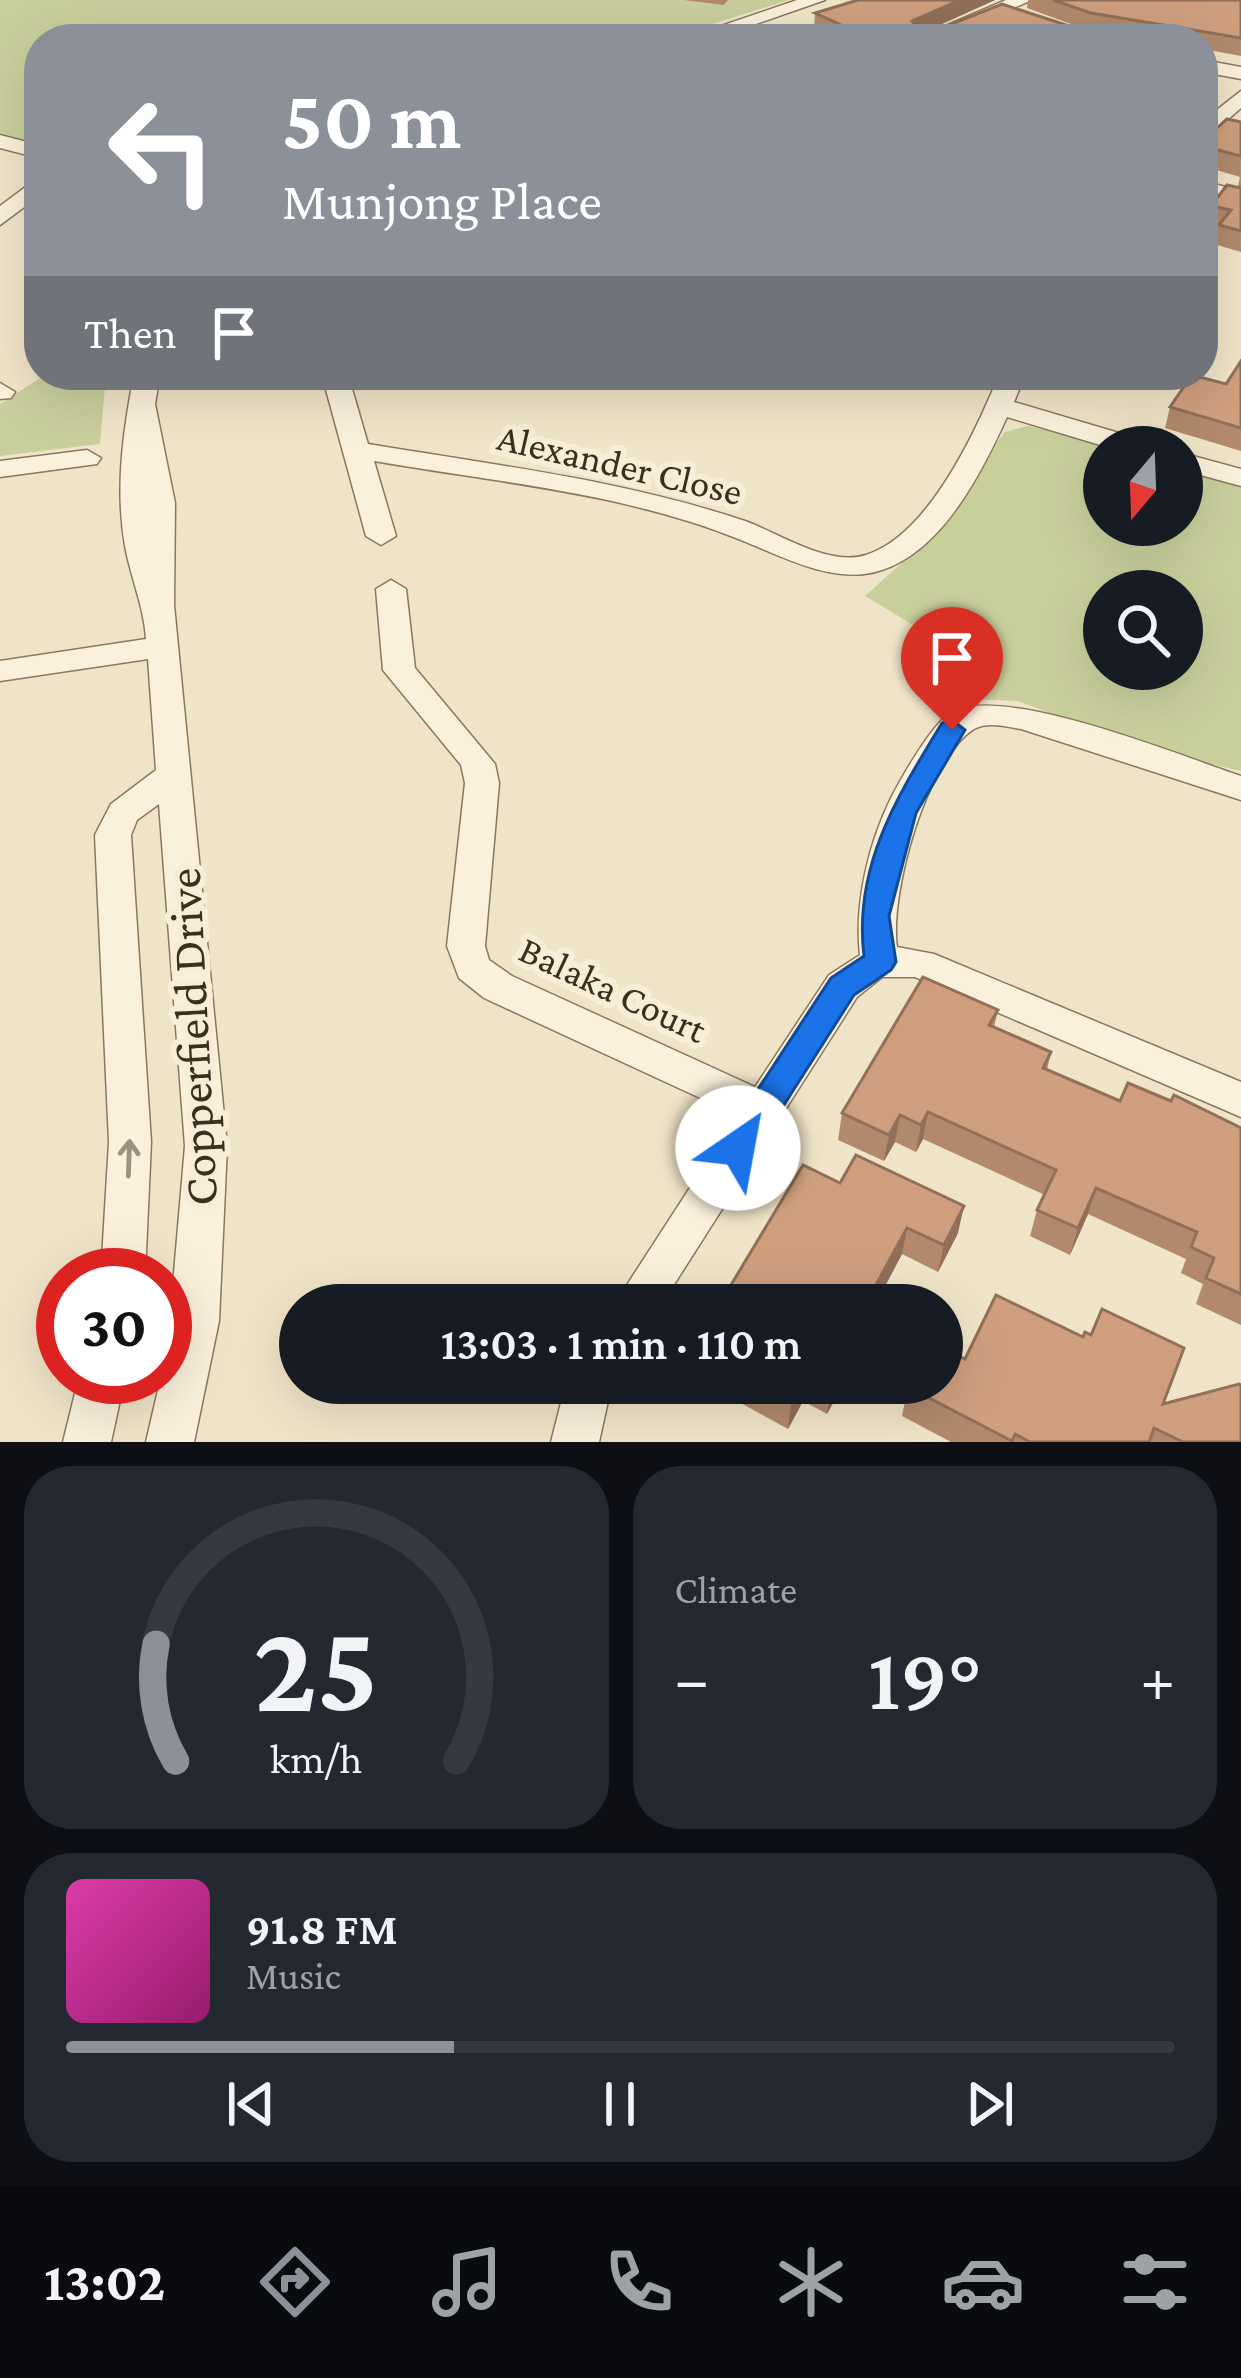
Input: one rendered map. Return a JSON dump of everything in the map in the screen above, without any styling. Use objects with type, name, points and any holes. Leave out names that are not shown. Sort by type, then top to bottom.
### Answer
[{"type":"street","points":[[747,24],[816,0]]},
{"type":"street","points":[[964,24],[1000,10],[1027,10]]},
{"type":"street","points":[[754,22],[759,24]]},
{"type":"street","points":[[1218,118],[1241,97]]},
{"type":"street","points":[[0,218],[24,197]]},
{"type":"street","name":"Copperfield Drive","points":[[145,390],[133,454],[141,562],[159,605],[165,646],[206,1146],[196,1322],[170,1442]]},
{"type":"street","points":[[339,390],[381,536]]},
{"type":"street","points":[[1005,390],[1001,407],[1083,431]]},
{"type":"street","name":"Alexander Close","points":[[356,450],[616,496],[720,523],[823,559],[862,566],[892,554],[943,501],[979,452],[1001,407]]},
{"type":"street","points":[[0,470],[87,458]]},
{"type":"street","points":[[1203,466],[1241,478]]},
{"type":"street","name":"Balaka Court","points":[[391,589],[399,670],[478,764],[482,784],[466,946],[472,968],[499,987],[763,1109]]},
{"type":"street","points":[[0,671],[165,646]]},
{"type":"street","points":[[880,962],[874,916],[901,813],[952,730],[970,718],[995,713],[1024,718],[1241,788]]},
{"type":"street","name":"Copperfield Drive","points":[[124,1248],[130,1142],[113,835],[122,813],[176,772]]},
{"type":"street","points":[[650,1284],[842,986],[880,962],[921,964],[1241,1100]]},
{"type":"street","points":[[87,1442],[96,1404]]},
{"type":"street","points":[[575,1442],[584,1404]]},
{"type":"green space","points":[[0,0],[789,0],[713,24],[24,24],[24,140],[0,133]]},
{"type":"green space","points":[[24,389],[105,390],[100,444],[0,456],[0,404]]},
{"type":"green space","points":[[1027,426],[1083,438],[1083,546],[1203,546],[1203,471],[1241,483],[1241,771],[1149,750],[1018,701],[974,699],[971,660],[865,596],[906,559],[1005,432]]},
{"type":"building","points":[[858,0],[960,0],[912,21],[914,24],[839,24],[815,13]]},
{"type":"building","points":[[1053,0],[1241,0],[1241,38],[1218,34],[1218,24],[1157,24],[1091,13]]},
{"type":"building","points":[[1002,4],[1063,24],[952,24]]},
{"type":"building","points":[[1227,119],[1241,122],[1241,156],[1218,150],[1218,127]]},
{"type":"building","points":[[1227,185],[1241,188],[1241,231],[1219,225],[1231,210],[1218,207],[1218,197]]},
{"type":"building","points":[[1241,361],[1241,428],[1170,407],[1182,390],[1218,390],[1218,382],[1226,384]]},
{"type":"building","points":[[923,977],[998,1010],[989,1025],[1051,1052],[1043,1068],[1120,1101],[1128,1083],[1171,1101],[1174,1095],[1241,1128],[1241,1294],[1206,1278],[1214,1258],[1191,1247],[1197,1232],[1096,1188],[1078,1228],[1037,1210],[1056,1170],[928,1112],[921,1125],[900,1115],[889,1135],[842,1113]]},
{"type":"building","points":[[856,1155],[964,1206],[944,1245],[907,1228],[876,1284],[732,1284],[803,1165],[840,1183]]},
{"type":"building","points":[[996,1295],[1083,1337],[1085,1332],[1091,1335],[1102,1309],[1184,1348],[1163,1404],[1241,1385],[1241,1442],[1183,1442],[1154,1428],[1149,1442],[1030,1442],[1015,1434],[1012,1441],[941,1404],[963,1404],[965,1359]]},
{"type":"route","points":[[738,1148],[842,986],[854,974],[880,962],[874,916],[901,813],[952,730]]}]
